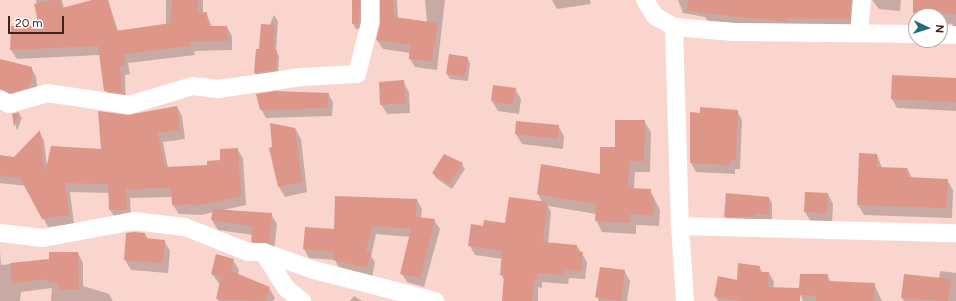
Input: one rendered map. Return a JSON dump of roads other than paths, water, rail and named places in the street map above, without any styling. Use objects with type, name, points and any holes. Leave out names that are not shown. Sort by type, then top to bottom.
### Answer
[{"type":"street","points":[[0,99],[9,104],[47,93],[129,105],[192,86],[218,89],[316,76],[357,74],[370,23],[370,0]]},
{"type":"street","points":[[645,0],[655,16],[674,27],[734,32],[908,34]]},
{"type":"street","points":[[860,33],[862,0]]},
{"type":"street","points":[[674,27],[681,300]]},
{"type":"street","points":[[0,233],[43,238],[134,221],[185,227],[248,252],[263,252],[314,270],[435,301]]},
{"type":"street","points":[[680,226],[956,233]]},
{"type":"street","points":[[263,252],[286,288],[302,301]]}]
